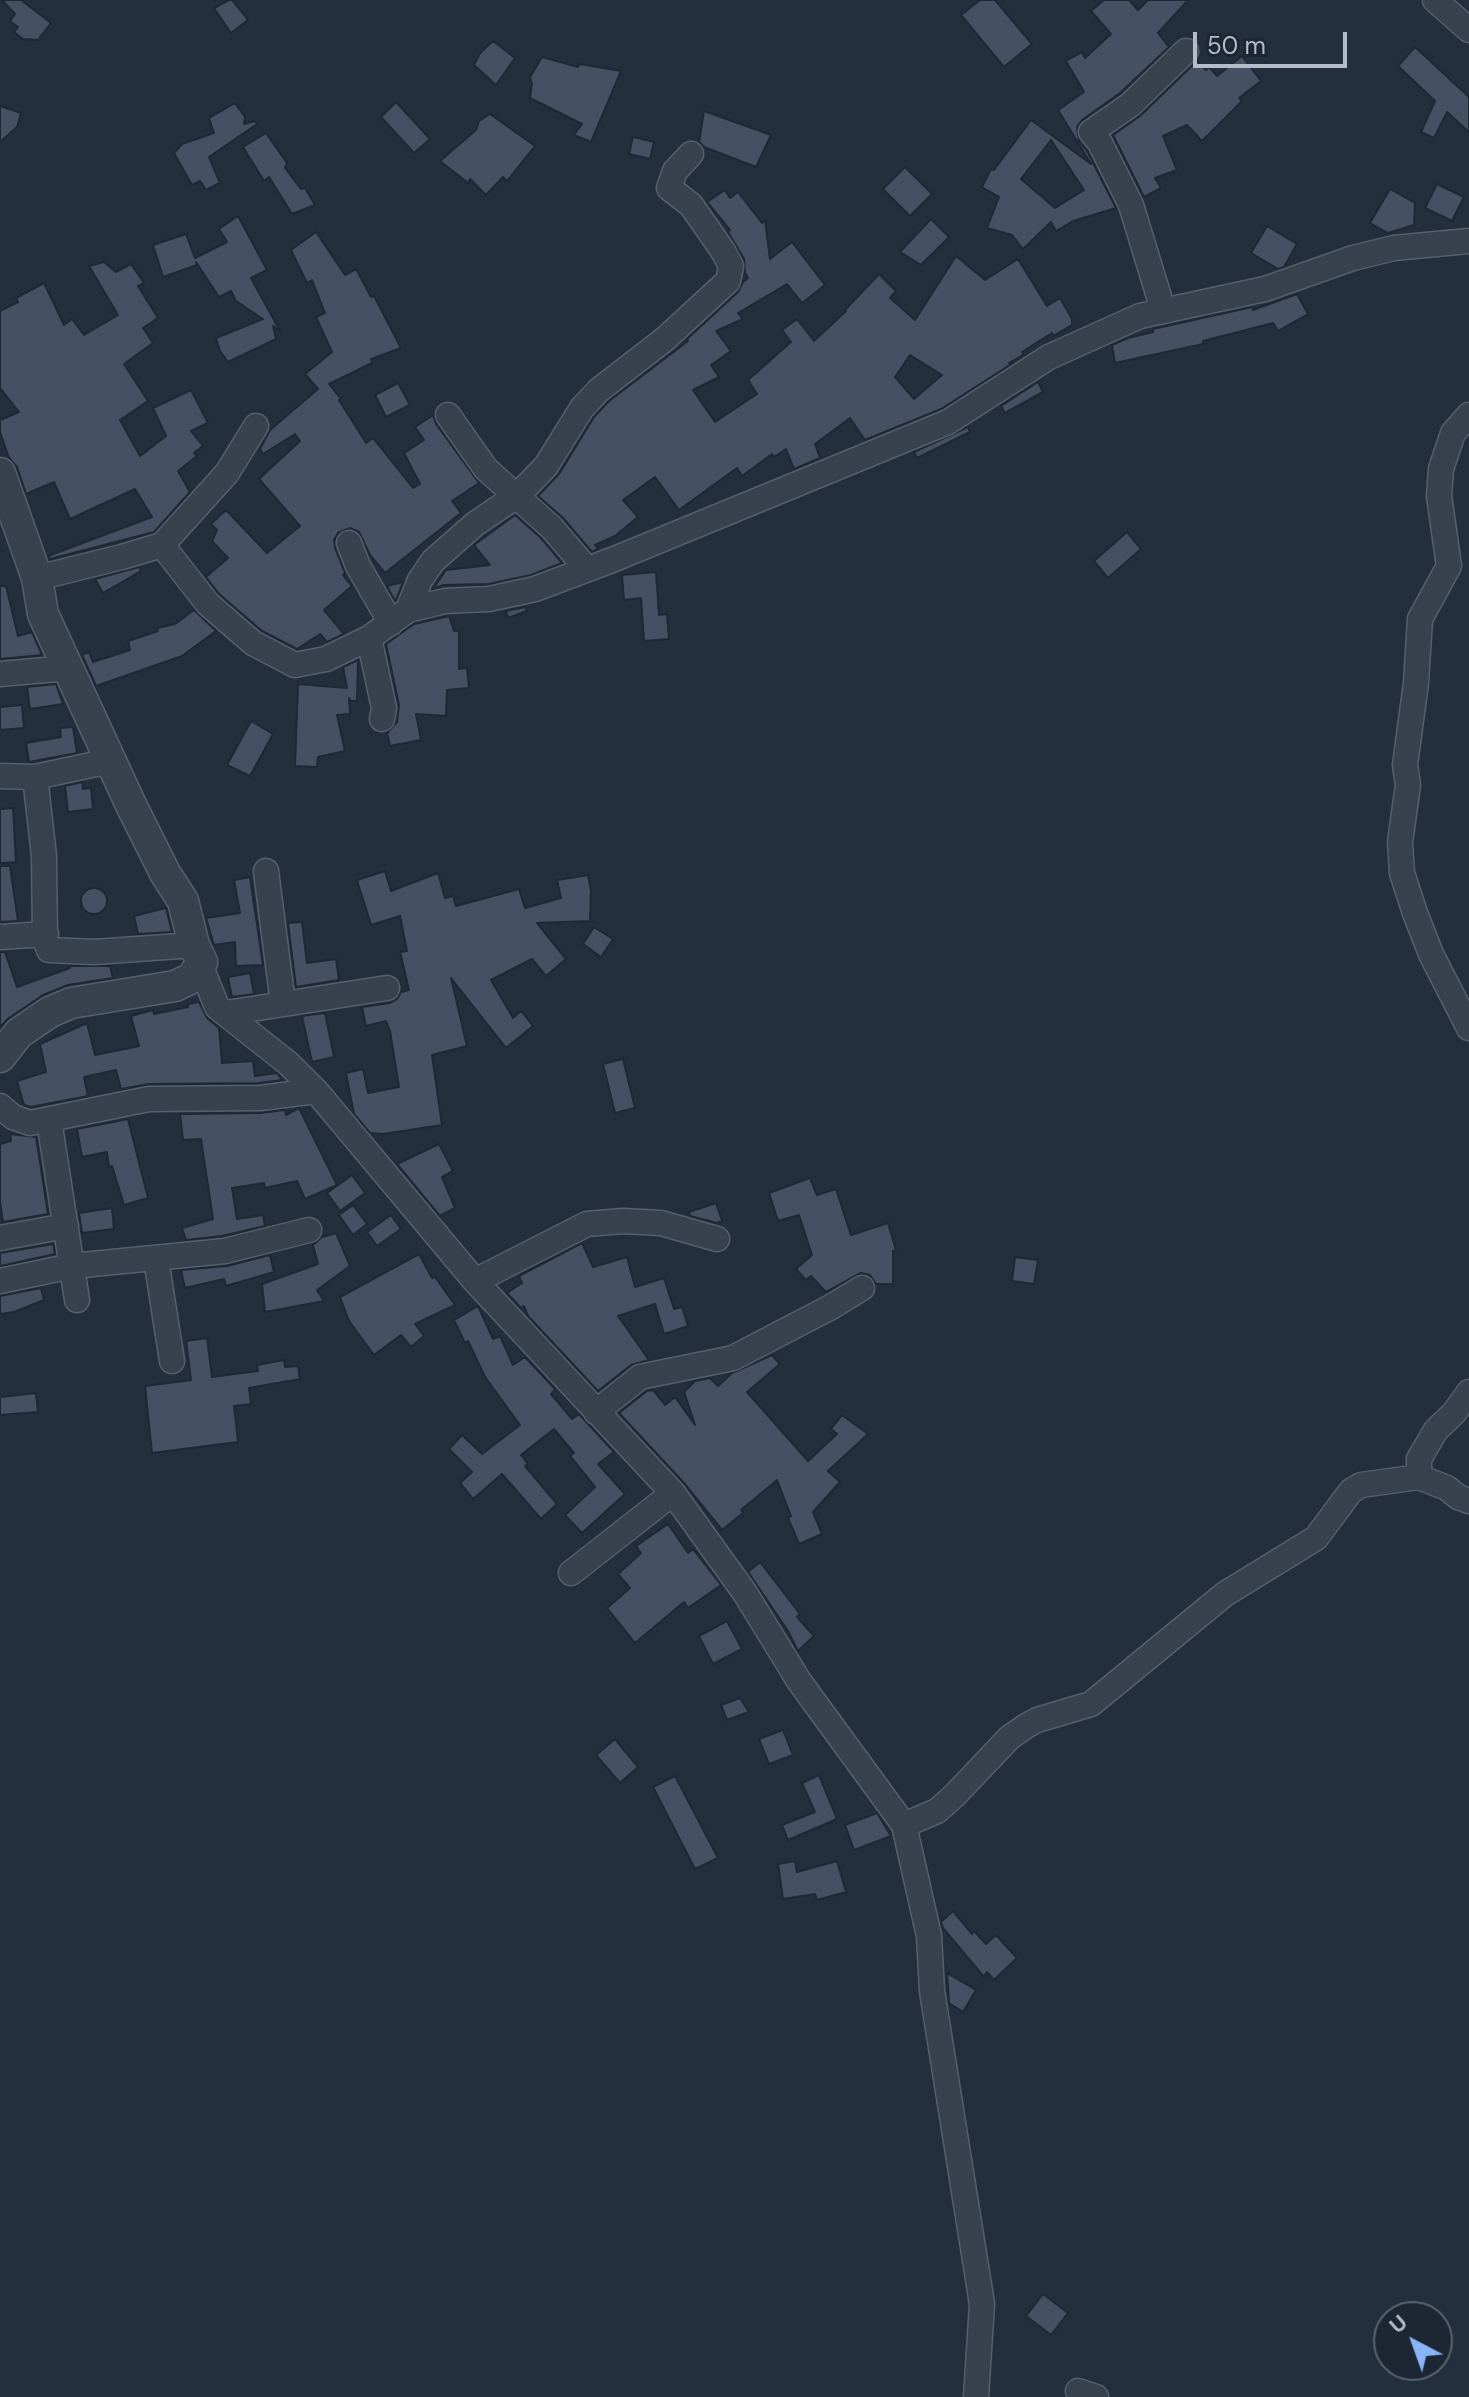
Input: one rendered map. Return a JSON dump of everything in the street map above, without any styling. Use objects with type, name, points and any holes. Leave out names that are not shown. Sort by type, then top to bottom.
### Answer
[{"type":"street","points":[[1435,0],[1465,20]]},
{"type":"street","points":[[1163,310],[1131,205],[1100,143],[1091,132],[1130,105],[1186,51]]},
{"type":"street","points":[[400,616],[433,561],[475,524],[518,495],[546,466],[582,408],[599,390],[665,339],[730,277],[731,266],[723,251],[691,205],[669,188],[675,171],[691,154]]},
{"type":"street","points":[[162,545],[208,604],[253,643],[295,665],[326,659],[369,638],[400,616],[445,601],[489,599],[535,589],[948,422],[1049,357],[1140,316],[1265,289],[1353,258],[1394,248],[1469,243]]},
{"type":"street","points":[[448,415],[486,469],[552,528],[587,569]]},
{"type":"street","points":[[1469,415],[1453,433],[1441,469],[1439,496],[1449,566],[1420,619],[1413,714],[1405,765],[1408,785],[1400,842],[1402,873],[1415,913],[1436,965],[1469,1028]]},
{"type":"street","points":[[37,578],[162,545],[227,473],[256,426]]},
{"type":"street","points":[[0,473],[37,578],[43,614],[110,761],[165,873],[183,901],[198,956],[217,1007],[289,1064],[316,1091],[475,1281],[673,1493],[745,1593],[799,1681],[904,1825],[929,1936],[932,1991],[982,2304],[976,2397]]},
{"type":"street","points":[[349,543],[358,566],[400,616]]},
{"type":"street","points":[[369,638],[384,708],[382,719]]},
{"type":"street","points":[[0,674],[68,668]]},
{"type":"street","points":[[0,776],[35,777],[110,761]]},
{"type":"street","points":[[35,777],[44,856],[49,950],[198,956]]},
{"type":"street","points":[[266,871],[283,1004]]},
{"type":"street","points":[[0,937],[46,934]]},
{"type":"street","points":[[0,1057],[19,1033],[50,1012],[71,1003],[175,986],[192,978],[198,956]]},
{"type":"street","points":[[226,1013],[387,988]]},
{"type":"street","points":[[0,1106],[22,1122],[49,1120],[149,1099],[260,1098],[316,1091]]},
{"type":"street","points":[[49,1120],[77,1300]]},
{"type":"street","points":[[475,1281],[587,1224],[623,1221],[661,1223],[717,1239]]},
{"type":"street","points":[[0,1238],[66,1226]]},
{"type":"street","points":[[0,1281],[72,1266],[225,1251],[309,1230]]},
{"type":"street","points":[[156,1259],[172,1361]]},
{"type":"street","points":[[596,1412],[640,1377],[733,1358],[862,1288]]},
{"type":"street","points":[[1419,1477],[1419,1459],[1436,1430],[1454,1413],[1469,1392]]},
{"type":"street","points":[[904,1825],[937,1811],[1009,1738],[1026,1726],[1091,1704],[1225,1594],[1316,1538],[1351,1491],[1361,1485],[1419,1477],[1469,1501]]},
{"type":"street","points":[[571,1573],[673,1493]]},
{"type":"building","points":[[2,0],[21,0],[51,23],[38,40],[23,39],[14,32],[18,27],[10,21],[15,14]]},
{"type":"building","points":[[229,0],[248,20],[231,33],[214,8]]},
{"type":"building","points":[[980,0],[995,0],[1032,44],[1004,67],[961,15]]},
{"type":"building","points":[[1104,0],[1129,0],[1138,10],[1148,0],[1188,0],[1158,33],[1169,47],[1120,93],[1077,127],[1079,141],[1116,208],[1073,221],[1056,231],[1051,222],[1023,249],[1012,235],[987,228],[999,197],[982,187],[991,169],[994,170],[1031,120],[1091,164],[1058,110],[1084,92],[1066,61],[1082,52],[1085,58],[1111,34],[1091,11]],"holes":[[[1051,140],[1084,190],[1055,208],[1021,179]]]},
{"type":"building","points":[[493,41],[515,58],[496,85],[474,65],[480,53]]},
{"type":"building","points":[[1415,47],[1469,97],[1469,132],[1447,112],[1434,138],[1421,132],[1435,101],[1398,66]]},
{"type":"building","points":[[1242,56],[1261,81],[1239,98],[1242,101],[1202,141],[1187,125],[1163,136],[1177,170],[1155,178],[1161,188],[1144,197],[1113,135],[1140,116],[1197,61],[1217,76]]},
{"type":"building","points":[[542,57],[578,67],[580,64],[621,71],[591,142],[574,135],[582,124],[530,98],[530,77]]},
{"type":"building","points":[[396,102],[430,139],[414,153],[381,117]]},
{"type":"building","points":[[235,103],[245,117],[244,124],[255,121],[257,124],[209,157],[220,183],[206,190],[200,181],[192,185],[174,153],[182,144],[214,133],[209,118]]},
{"type":"building","points":[[0,106],[21,113],[17,127],[0,142]]},
{"type":"building","points":[[704,111],[771,135],[756,167],[704,147],[699,142]]},
{"type":"building","points":[[490,114],[535,146],[507,181],[503,177],[486,195],[470,179],[468,183],[440,161],[476,130],[479,121]]},
{"type":"building","points":[[266,133],[287,163],[285,168],[301,189],[305,188],[315,205],[292,214],[269,177],[264,181],[243,147]]},
{"type":"building","points":[[633,137],[654,142],[650,159],[629,154]]},
{"type":"building","points":[[905,167],[932,194],[910,216],[883,189]]},
{"type":"building","points":[[1437,184],[1464,197],[1452,221],[1425,208]]},
{"type":"building","points":[[1390,189],[1415,203],[1414,225],[1388,233],[1370,223]]},
{"type":"building","points":[[725,190],[730,198],[738,192],[762,223],[765,220],[770,259],[792,242],[825,285],[802,303],[787,284],[738,313],[743,319],[716,331],[731,351],[711,365],[719,377],[693,390],[715,422],[757,394],[748,380],[791,342],[782,330],[797,319],[814,341],[879,274],[896,291],[890,298],[915,320],[956,256],[985,280],[1018,259],[1047,306],[1060,298],[1072,319],[1072,325],[1053,336],[1052,333],[1022,352],[1023,355],[1009,363],[1013,363],[941,409],[865,440],[850,418],[815,444],[820,458],[794,469],[786,449],[774,457],[772,454],[742,476],[737,468],[679,510],[655,477],[623,500],[638,517],[615,536],[595,545],[598,549],[592,552],[563,518],[538,496],[559,474],[594,417],[609,401],[688,341],[738,292],[748,278],[744,259],[728,232],[730,230],[707,202]],"holes":[[[910,355],[942,375],[914,399],[895,377]]]},
{"type":"building","points":[[238,216],[267,270],[251,278],[280,331],[273,326],[276,339],[228,362],[216,338],[263,319],[236,301],[231,291],[219,297],[196,262],[197,265],[163,277],[153,245],[186,234],[195,258],[227,242],[219,229]]},
{"type":"building","points":[[931,219],[949,237],[921,265],[900,252]]},
{"type":"building","points":[[1267,226],[1297,244],[1284,267],[1278,269],[1251,253]]},
{"type":"building","points":[[316,232],[345,275],[356,269],[401,348],[371,359],[372,363],[329,384],[366,443],[373,438],[413,488],[420,484],[404,453],[424,440],[415,427],[433,415],[436,424],[479,483],[452,501],[461,513],[385,573],[370,555],[359,532],[350,528],[338,533],[334,540],[335,548],[345,573],[343,575],[352,586],[324,610],[344,634],[327,642],[320,634],[297,649],[262,631],[219,594],[206,577],[228,558],[212,541],[217,530],[211,524],[226,510],[267,553],[300,526],[259,479],[300,441],[295,434],[263,454],[260,449],[270,430],[318,389],[305,374],[332,352],[316,317],[325,313],[312,280],[307,283],[291,250]]},
{"type":"building","points":[[104,262],[116,272],[131,264],[144,283],[138,286],[158,318],[143,328],[153,343],[124,364],[148,401],[120,420],[140,456],[166,436],[153,408],[191,390],[208,423],[191,431],[203,446],[194,453],[197,456],[178,471],[190,492],[154,532],[50,559],[48,556],[152,517],[135,489],[70,519],[54,482],[26,494],[0,432],[0,420],[19,412],[0,388],[0,311],[44,283],[64,325],[72,319],[84,335],[118,315],[89,266]]},
{"type":"building","points":[[1297,294],[1308,314],[1278,331],[1273,323],[1203,341],[1203,344],[1115,363],[1112,345],[1128,338],[1153,332],[1153,329],[1252,307],[1253,310]]},
{"type":"building","points":[[1038,382],[1043,392],[1005,413],[1001,406]]},
{"type":"building","points":[[398,383],[410,405],[386,417],[375,395]]},
{"type":"building","points":[[968,427],[970,432],[917,458],[914,452]]},
{"type":"building","points":[[515,515],[541,538],[562,563],[531,575],[489,584],[443,585],[433,589],[446,570],[490,565],[474,545]]},
{"type":"building","points":[[1127,532],[1141,549],[1108,578],[1094,561]]},
{"type":"building","points":[[139,567],[141,571],[103,593],[95,579]]},
{"type":"building","points":[[656,572],[659,615],[667,614],[669,639],[644,641],[641,598],[624,600],[622,575]]},
{"type":"building","points":[[403,582],[396,600],[395,601],[387,586]]},
{"type":"building","points":[[0,586],[6,586],[18,636],[32,632],[42,655],[0,659]]},
{"type":"building","points":[[525,607],[527,611],[508,618],[506,611]]},
{"type":"building","points":[[194,610],[216,631],[182,656],[96,686],[82,655],[89,652],[93,662],[130,650],[128,641],[175,624]]},
{"type":"building","points":[[449,616],[454,631],[459,631],[459,669],[467,668],[469,688],[447,690],[446,716],[416,714],[421,740],[390,746],[387,733],[397,722],[399,705],[386,644],[414,624]]},
{"type":"building","points":[[358,660],[357,701],[350,701],[349,698],[350,714],[337,715],[345,751],[318,757],[317,767],[295,766],[298,684],[347,688],[343,667]]},
{"type":"building","points":[[56,684],[63,704],[30,709],[27,687]]},
{"type":"building","points":[[22,705],[24,728],[0,730],[0,707]]},
{"type":"building","points":[[251,721],[273,734],[250,776],[227,765]]},
{"type":"building","points":[[73,727],[77,753],[29,762],[26,743],[61,737],[60,728]]},
{"type":"building","points":[[82,782],[83,789],[91,788],[93,809],[68,812],[65,786]]},
{"type":"building","points":[[13,808],[16,862],[0,863],[0,809]]},
{"type":"building","points":[[0,866],[10,866],[18,921],[0,922]]},
{"type":"building","points":[[385,871],[391,891],[438,873],[445,898],[453,896],[456,906],[519,889],[525,908],[561,898],[557,880],[588,875],[591,891],[590,921],[537,923],[566,959],[546,976],[532,959],[491,980],[513,1018],[521,1011],[533,1026],[506,1048],[451,978],[467,1046],[432,1055],[442,1125],[383,1134],[370,1133],[354,1114],[346,1073],[363,1069],[368,1093],[399,1087],[386,1021],[366,1026],[362,1007],[390,1003],[401,992],[409,990],[400,952],[407,951],[400,916],[371,925],[357,880]]},
{"type":"building","points":[[250,877],[263,965],[236,966],[235,942],[214,945],[206,918],[240,913],[234,880]]},
{"type":"building","points":[[94,888],[103,892],[107,901],[103,910],[94,914],[85,910],[81,901],[85,892]]},
{"type":"building","points":[[166,908],[172,932],[138,934],[134,916]]},
{"type":"building","points":[[302,922],[307,963],[336,959],[339,980],[296,987],[288,923]]},
{"type":"building","points":[[594,927],[613,939],[601,957],[583,944]]},
{"type":"building","points":[[0,952],[5,952],[17,987],[69,966],[110,966],[113,978],[68,985],[43,995],[0,1027]]},
{"type":"building","points":[[250,973],[254,994],[232,997],[228,977]]},
{"type":"building","points":[[199,1002],[207,1018],[219,1028],[222,1063],[253,1061],[255,1076],[277,1073],[282,1080],[149,1084],[121,1089],[116,1070],[84,1077],[88,1096],[31,1107],[24,1105],[17,1081],[46,1072],[40,1044],[87,1023],[95,1055],[139,1046],[131,1016],[153,1010],[154,1014],[188,1007],[188,1004]]},
{"type":"building","points":[[325,1013],[334,1057],[312,1062],[302,1016]]},
{"type":"building","points":[[623,1059],[635,1108],[615,1113],[603,1064]]},
{"type":"building","points":[[299,1108],[337,1185],[305,1199],[297,1181],[265,1188],[264,1183],[232,1188],[237,1219],[263,1215],[265,1226],[186,1240],[182,1228],[213,1219],[201,1139],[183,1140],[180,1114],[285,1110],[286,1115]]},
{"type":"building","points":[[128,1119],[148,1198],[124,1205],[112,1166],[109,1167],[107,1152],[82,1157],[77,1129]]},
{"type":"building","points":[[10,1134],[36,1137],[48,1214],[3,1222],[0,1144],[11,1141]]},
{"type":"building","points":[[439,1144],[453,1171],[442,1177],[455,1208],[440,1216],[397,1164]]},
{"type":"building","points":[[352,1175],[365,1193],[340,1211],[327,1193]]},
{"type":"building","points":[[810,1178],[817,1195],[836,1189],[851,1235],[888,1223],[896,1250],[893,1251],[893,1284],[876,1284],[870,1275],[861,1273],[826,1292],[811,1276],[806,1280],[796,1269],[812,1255],[799,1215],[778,1221],[769,1193]]},
{"type":"building","points":[[716,1203],[722,1221],[717,1223],[690,1216],[689,1212]]},
{"type":"building","points":[[353,1205],[367,1224],[353,1235],[339,1215]]},
{"type":"building","points":[[112,1208],[114,1229],[82,1233],[79,1213]]},
{"type":"building","points":[[391,1215],[401,1229],[377,1246],[367,1232]]},
{"type":"building","points":[[336,1233],[350,1266],[317,1290],[324,1301],[265,1312],[262,1284],[318,1264],[313,1245],[322,1237]]},
{"type":"building","points":[[582,1243],[593,1267],[627,1257],[635,1287],[664,1278],[674,1309],[682,1307],[688,1326],[664,1334],[655,1304],[618,1316],[649,1360],[631,1365],[598,1391],[528,1316],[524,1306],[521,1308],[507,1293],[522,1283],[519,1276]]},
{"type":"building","points":[[53,1244],[55,1254],[0,1266],[0,1253]]},
{"type":"building","points":[[419,1254],[432,1278],[435,1277],[455,1305],[415,1324],[424,1336],[411,1347],[401,1335],[374,1355],[349,1321],[340,1297]]},
{"type":"building","points":[[270,1255],[274,1272],[226,1286],[224,1279],[185,1288],[181,1270],[227,1266]]},
{"type":"building","points":[[1015,1257],[1038,1260],[1034,1284],[1012,1281]]},
{"type":"building","points":[[41,1288],[44,1300],[0,1314],[0,1296]]},
{"type":"building","points":[[478,1306],[493,1339],[500,1336],[513,1365],[525,1357],[555,1389],[551,1394],[572,1419],[579,1414],[614,1452],[598,1464],[625,1494],[582,1533],[565,1515],[595,1487],[570,1456],[574,1453],[554,1429],[521,1455],[528,1464],[525,1466],[557,1504],[541,1519],[502,1474],[473,1499],[460,1483],[472,1472],[449,1449],[462,1435],[482,1454],[520,1425],[485,1377],[454,1320]]},
{"type":"building","points":[[207,1338],[212,1377],[258,1371],[257,1365],[284,1360],[285,1367],[298,1366],[300,1379],[249,1388],[251,1404],[234,1406],[238,1442],[152,1453],[145,1386],[191,1380],[186,1341]]},
{"type":"building","points":[[772,1355],[780,1364],[747,1392],[808,1461],[837,1434],[831,1429],[842,1415],[868,1434],[828,1471],[840,1482],[813,1512],[822,1534],[799,1544],[777,1480],[722,1530],[684,1483],[619,1413],[647,1391],[653,1390],[665,1405],[675,1397],[695,1425],[684,1392],[695,1381],[710,1378],[718,1386],[732,1373]]},
{"type":"building","points":[[36,1393],[38,1412],[0,1415],[0,1397]]},
{"type":"building","points":[[668,1524],[688,1553],[693,1549],[721,1585],[688,1608],[684,1602],[635,1643],[607,1608],[630,1588],[618,1574],[641,1553],[636,1546]]},
{"type":"building","points":[[760,1562],[800,1614],[797,1617],[814,1636],[798,1651],[748,1572]]},
{"type":"building","points":[[727,1621],[742,1649],[713,1664],[699,1636]]},
{"type":"building","points":[[740,1698],[749,1712],[727,1720],[721,1705]]},
{"type":"building","points":[[783,1730],[793,1755],[769,1764],[759,1739]]},
{"type":"building","points":[[615,1739],[638,1767],[620,1783],[596,1755]]},
{"type":"building","points":[[819,1775],[837,1819],[788,1840],[782,1825],[815,1812],[802,1783]]},
{"type":"building","points":[[675,1776],[718,1858],[695,1869],[653,1787]]},
{"type":"building","points":[[877,1813],[891,1836],[854,1850],[845,1825]]},
{"type":"building","points":[[795,1861],[797,1872],[837,1861],[846,1892],[817,1900],[815,1894],[783,1899],[778,1864]]},
{"type":"building","points":[[953,1911],[972,1934],[974,1931],[986,1944],[996,1935],[1017,1958],[994,1980],[987,1972],[984,1977],[943,1928],[941,1922]]},
{"type":"building","points":[[947,1973],[976,1990],[963,2012],[949,2003]]},
{"type":"building","points":[[1043,2294],[1068,2313],[1051,2335],[1026,2316]]}]
